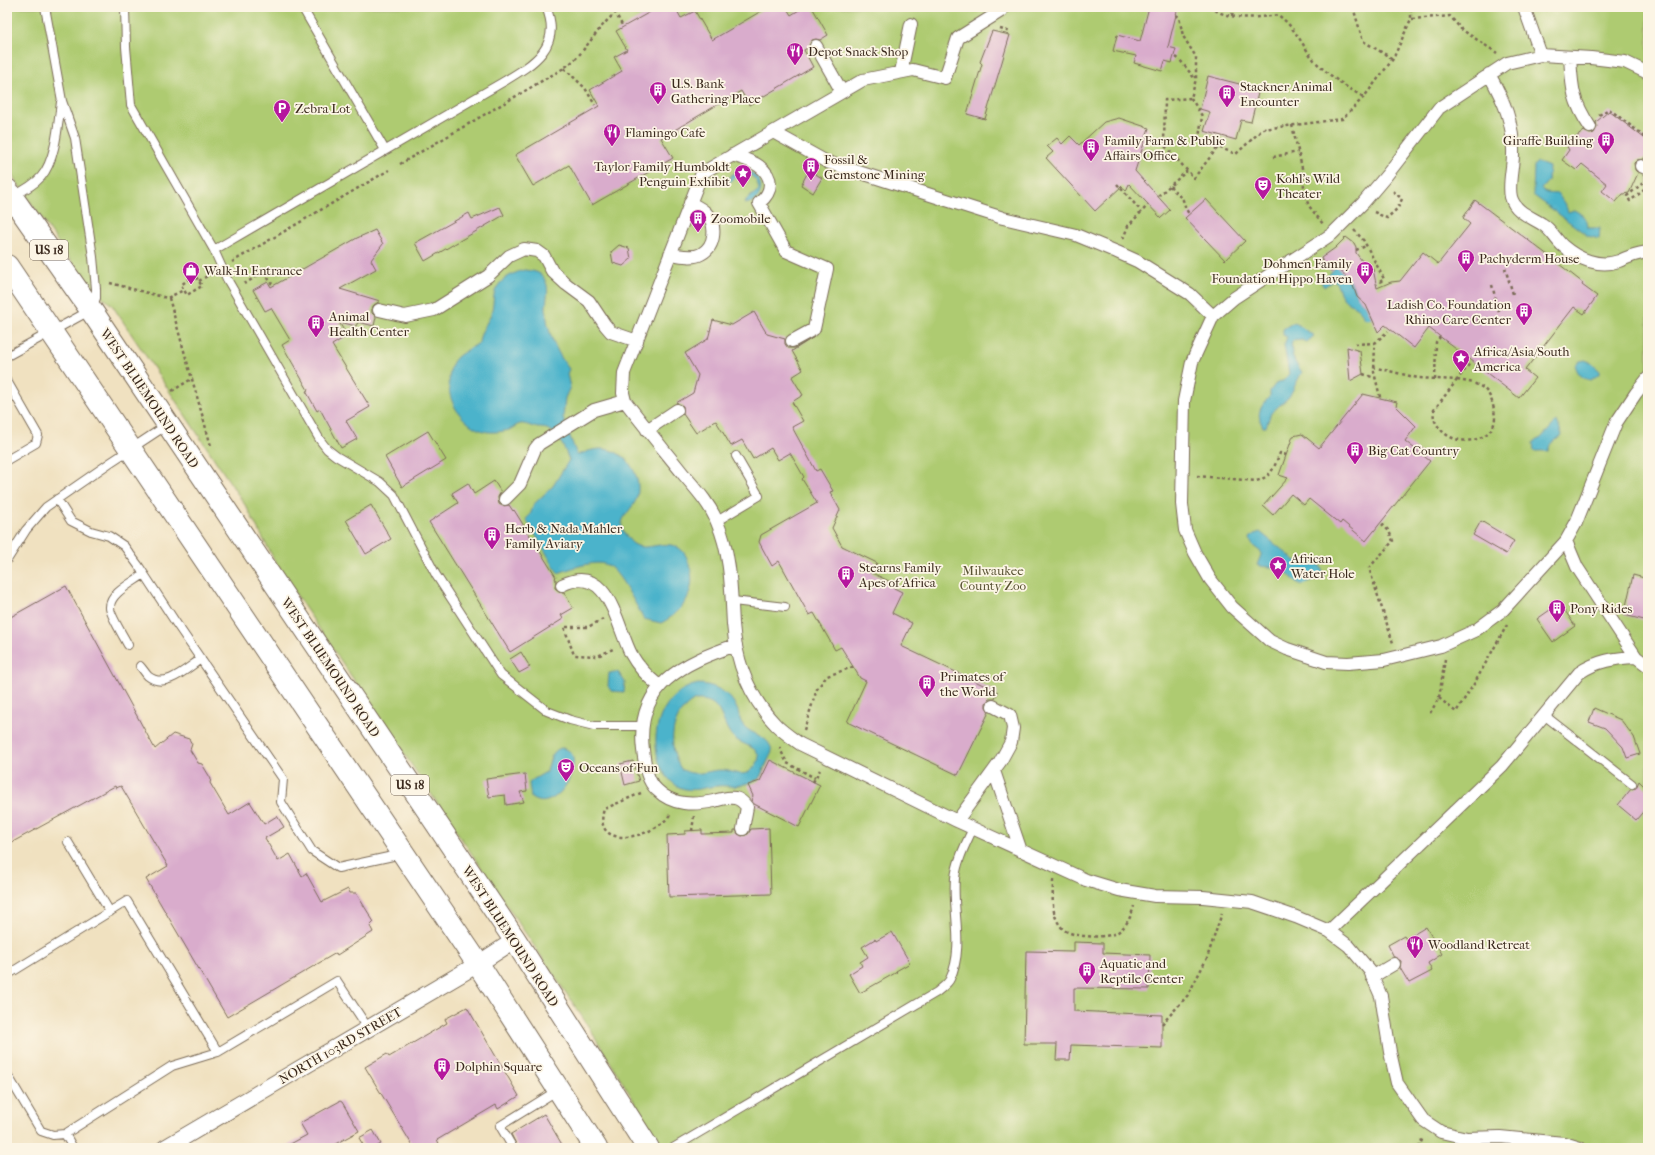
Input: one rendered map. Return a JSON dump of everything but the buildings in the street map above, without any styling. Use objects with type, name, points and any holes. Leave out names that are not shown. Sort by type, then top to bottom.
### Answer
[{"type":"main road","name":"WEST BLUEMOUND ROAD","points":[[9,196],[91,310],[515,940],[648,1148]]},
{"type":"main road","points":[[7,266],[478,964],[596,1148]]},
{"type":"street","points":[[1003,7],[1002,11],[958,38],[944,78],[913,70],[863,80],[702,173],[624,373],[623,393],[625,401],[704,499],[717,521],[729,560],[733,601],[733,623],[738,658],[749,686],[762,709],[777,726],[800,744],[957,821],[1086,880],[1119,890],[1155,896],[1252,902],[1296,917],[1329,931],[1349,946],[1370,971],[1381,996],[1390,1052],[1397,1083],[1423,1120],[1441,1132],[1468,1138],[1500,1137],[1564,1143],[1580,1148]]},
{"type":"street","points":[[1524,7],[1541,55]]},
{"type":"street","points":[[901,72],[911,24]]},
{"type":"street","points":[[816,46],[842,92]]},
{"type":"street","points":[[1648,73],[1625,62],[1570,57],[1541,55],[1507,63],[1439,108],[1363,203],[1332,234],[1234,298],[1213,316],[1192,362],[1184,401],[1182,504],[1185,530],[1195,553],[1210,579],[1232,607],[1270,641],[1298,653],[1332,663],[1356,663],[1397,657],[1448,643],[1480,627],[1511,603],[1566,541],[1576,523],[1616,423],[1648,378]]},
{"type":"street","points":[[1570,57],[1572,90],[1580,112],[1588,125]]},
{"type":"street","points":[[1489,74],[1504,102],[1510,119],[1514,154],[1511,197],[1518,209],[1548,228],[1562,245],[1590,262],[1605,264],[1618,261],[1633,254],[1648,252]]},
{"type":"street","points":[[773,132],[827,162],[1003,218],[1076,235],[1117,252],[1137,261],[1190,294],[1213,316]]},
{"type":"street","points":[[732,155],[752,161],[768,176],[770,189],[767,197],[759,203],[786,251],[827,269],[814,329],[792,341]]},
{"type":"street","points":[[670,254],[687,256],[700,254],[709,248],[714,237],[712,225],[707,214],[699,207],[690,204]]},
{"type":"street","points":[[379,310],[405,316],[434,310],[488,276],[509,256],[524,250],[537,251],[544,256],[552,271],[566,284],[589,301],[611,332],[637,340]]},
{"type":"street","points":[[505,499],[520,484],[535,449],[547,439],[594,410],[625,401]]},
{"type":"street","points":[[647,430],[677,410]]},
{"type":"street","points":[[1566,541],[1577,567],[1636,657],[1648,666]]},
{"type":"street","points":[[562,586],[577,580],[586,580],[603,590],[615,613],[626,643],[638,666],[659,686]]},
{"type":"street","points":[[736,645],[705,655],[670,676],[659,686],[648,704],[643,726],[643,745],[646,767],[650,781],[657,791],[677,803],[695,804],[734,798],[742,801],[747,807],[743,829]]},
{"type":"street","points":[[1329,931],[1502,766],[1579,673],[1589,666],[1615,658],[1636,657]]},
{"type":"street","points":[[957,821],[994,771],[1011,742],[1013,728],[1010,715],[993,706]]},
{"type":"street","points":[[994,771],[1021,851]]},
{"type":"street","name":"NORTH 103RD STREET","points":[[164,1148],[478,964],[515,940]]},
{"type":"street","points":[[1372,977],[1394,964]]},
{"type":"lane","points":[[7,356],[91,310],[95,302],[96,294],[93,256],[75,138],[62,101],[45,7]]},
{"type":"lane","points":[[125,7],[126,47],[131,105],[214,250],[233,290],[320,440],[327,449],[336,456],[384,485],[394,495],[436,575],[501,675],[547,711],[570,720],[594,726],[643,726]]},
{"type":"lane","points":[[302,7],[385,150]]},
{"type":"lane","points":[[214,250],[535,62],[543,53],[550,36],[550,19],[546,7]]},
{"type":"lane","points":[[9,196],[32,184],[46,171],[52,156],[62,101]]},
{"type":"lane","points":[[7,380],[38,435],[36,443],[7,460]]},
{"type":"lane","points":[[7,560],[26,530],[46,507],[167,425]]},
{"type":"lane","points":[[717,521],[758,496],[736,456]]},
{"type":"lane","points":[[57,499],[71,521],[91,531],[109,536],[124,546],[282,779],[281,802],[312,851],[338,868],[403,854]]},
{"type":"lane","points":[[128,645],[110,610],[111,601],[117,594],[144,574]]},
{"type":"lane","points":[[733,601],[785,607]]},
{"type":"lane","points":[[140,666],[148,676],[160,681],[170,679],[201,659]]},
{"type":"lane","points":[[1544,715],[1632,784]]},
{"type":"lane","points":[[673,1148],[937,992],[950,980],[955,963],[957,935],[955,878],[959,860],[973,828]]},
{"type":"lane","points":[[68,842],[110,912]]},
{"type":"lane","points":[[7,975],[126,901],[218,1052]]},
{"type":"lane","points":[[7,1074],[41,1131],[53,1135],[65,1134],[172,1066],[218,1052],[337,981],[368,1028]]},
{"type":"lane","points":[[513,1148],[500,1126],[558,1090]]},
{"type":"lane","points":[[65,1134],[73,1148]]},
{"type":"path","points":[[591,7],[615,12],[623,27]]},
{"type":"path","points":[[400,164],[564,68],[578,56],[589,40],[615,12],[624,7]]},
{"type":"path","points":[[1210,7],[1219,13],[1232,16],[1264,17],[1278,14],[1289,23],[1316,62],[1348,88],[1364,97]]},
{"type":"path","points":[[1232,16],[1234,7]]},
{"type":"path","points":[[1354,7],[1363,41],[1393,59]]},
{"type":"path","points":[[1176,15],[1179,17],[1184,38],[1196,57],[1196,79],[1191,98],[1202,116],[1199,138],[1236,154],[1263,129],[1342,119],[1364,97],[1393,59],[1412,19],[1411,7]]},
{"type":"path","points":[[1412,19],[1450,16],[1461,28],[1496,53],[1507,63]]},
{"type":"path","points":[[1176,57],[1196,79]]},
{"type":"path","points":[[564,68],[587,90],[596,105]]},
{"type":"path","points":[[1191,98],[1166,100],[1164,145],[1194,178],[1218,147]]},
{"type":"path","points":[[1588,125],[1609,109],[1648,139]]},
{"type":"path","points":[[1292,125],[1302,168],[1306,201],[1332,234]]},
{"type":"path","points":[[1273,157],[1298,152]]},
{"type":"path","points":[[1645,167],[1643,184],[1627,196],[1630,201],[1648,187]]},
{"type":"path","points":[[228,264],[389,170]]},
{"type":"path","points":[[1158,196],[1187,171]]},
{"type":"path","points":[[1363,203],[1371,211],[1387,218],[1398,208],[1402,199],[1382,180]]},
{"type":"path","points":[[1117,184],[1141,211]]},
{"type":"path","points":[[1170,186],[1183,200],[1189,214]]},
{"type":"path","points":[[1117,252],[1128,226],[1148,205]]},
{"type":"path","points":[[1346,221],[1361,238],[1384,279],[1378,284]]},
{"type":"path","points":[[1356,250],[1366,246]]},
{"type":"path","points":[[1505,268],[1513,294]]},
{"type":"path","points":[[199,281],[215,272]]},
{"type":"path","points":[[233,290],[264,272],[272,284]]},
{"type":"path","points":[[196,277],[199,281],[202,286],[187,295],[181,285],[183,282],[196,277]]},
{"type":"path","points":[[110,283],[156,296],[169,298],[184,290]]},
{"type":"path","points":[[1492,285],[1499,312]]},
{"type":"path","points":[[169,298],[193,378],[211,446]]},
{"type":"path","points":[[1465,320],[1493,320]]},
{"type":"path","points":[[1355,344],[1375,343],[1388,331]]},
{"type":"path","points":[[1435,380],[1436,342],[1440,337]]},
{"type":"path","points":[[1375,343],[1374,378],[1380,397]]},
{"type":"path","points":[[1374,367],[1411,377],[1435,380],[1457,380],[1479,385],[1491,398],[1494,424],[1488,432],[1479,438],[1463,441],[1452,439],[1441,430],[1435,421],[1434,410],[1457,380],[1471,362]]},
{"type":"path","points":[[1362,374],[1374,378]]},
{"type":"path","points":[[172,391],[193,378]]},
{"type":"path","points":[[1183,475],[1256,481],[1265,479],[1272,472],[1280,453],[1286,455]]},
{"type":"path","points":[[1382,524],[1389,531],[1393,541],[1370,568],[1397,657]]},
{"type":"path","points":[[1439,698],[1456,712],[1474,684],[1507,626],[1511,612],[1511,603]]},
{"type":"path","points":[[615,613],[588,627],[564,627],[574,655],[598,656],[626,643]]},
{"type":"path","points":[[1430,713],[1439,698],[1448,643]]},
{"type":"path","points":[[800,744],[817,689],[827,676],[853,667]]},
{"type":"path","points":[[783,755],[788,764],[815,778]]},
{"type":"path","points":[[786,768],[788,764]]},
{"type":"path","points":[[653,785],[639,794],[604,809],[601,819],[603,827],[611,835],[622,837],[645,833],[657,828],[669,818],[677,803]]},
{"type":"path","points":[[1053,866],[1054,914],[1062,929],[1077,936],[1108,936],[1118,932],[1130,918],[1138,893]]},
{"type":"path","points":[[1162,1024],[1188,995],[1207,958],[1227,900]]},
{"type":"green space","name":"Milwaukee County Zoo","points":[[7,7],[1648,7],[1648,1148],[663,1148],[585,1021],[293,590],[277,565],[247,508],[112,305],[86,283],[7,168]]},
{"type":"water","points":[[1537,162],[1549,167],[1548,181],[1541,189],[1546,193],[1558,194],[1568,212],[1574,210],[1586,219],[1588,228],[1600,228],[1599,239],[1588,236],[1533,195],[1534,166]]},
{"type":"water","points":[[744,170],[757,177],[761,188],[757,198],[752,202],[744,204],[746,200],[759,190],[757,182],[751,175],[737,175],[730,182],[728,180],[732,174]]},
{"type":"water","points":[[1336,266],[1352,283],[1357,297],[1366,305],[1372,318],[1367,319],[1363,317],[1358,308],[1344,299],[1334,280],[1324,287],[1321,282],[1328,278]]},
{"type":"water","points":[[524,270],[539,273],[546,283],[548,290],[546,316],[550,332],[556,348],[569,369],[567,374],[570,387],[565,398],[563,418],[577,455],[591,450],[600,449],[617,453],[624,458],[634,471],[638,488],[636,500],[624,517],[622,523],[625,534],[632,543],[638,546],[670,545],[677,547],[683,552],[687,559],[692,582],[687,599],[676,613],[661,623],[644,619],[622,581],[612,568],[607,565],[602,563],[589,564],[558,573],[526,519],[530,515],[534,504],[553,486],[569,460],[561,442],[555,434],[544,428],[522,424],[507,430],[485,432],[477,429],[463,418],[453,403],[450,394],[449,376],[453,363],[456,358],[479,343],[482,331],[491,314],[494,295],[501,282],[509,276]]},
{"type":"water","points":[[1294,322],[1314,336],[1307,342],[1302,340],[1292,341],[1293,358],[1302,372],[1289,397],[1271,413],[1266,427],[1263,427],[1259,417],[1260,410],[1270,396],[1270,391],[1277,382],[1283,381],[1289,374],[1284,345],[1287,337],[1283,335],[1283,329]]},
{"type":"water","points":[[1585,360],[1590,362],[1599,370],[1599,374],[1591,380],[1581,376],[1575,365],[1580,361]]},
{"type":"water","points":[[1557,421],[1562,435],[1550,445],[1548,451],[1534,451],[1533,442],[1541,438]]},
{"type":"water","points":[[1260,532],[1296,561],[1320,565],[1324,575],[1322,579],[1315,578],[1311,582],[1302,585],[1282,569],[1257,565],[1261,552],[1253,545],[1250,538],[1254,534]]},
{"type":"water","points":[[618,672],[625,682],[624,692],[611,691],[608,686],[609,673]]},
{"type":"water","points":[[698,684],[704,684],[721,690],[731,698],[744,726],[768,742],[771,746],[772,752],[759,779],[739,786],[720,786],[689,790],[679,787],[668,778],[661,767],[657,755],[657,729],[661,716],[667,705],[675,695],[686,688]],"holes":[[[695,700],[704,700],[711,703],[720,712],[733,737],[756,751],[758,754],[758,762],[749,772],[739,774],[725,770],[716,770],[702,773],[692,773],[681,769],[674,750],[673,731],[680,713]]]},
{"type":"water","points":[[561,748],[570,752],[573,759],[573,770],[568,781],[561,791],[552,799],[542,802],[531,798],[529,783],[546,772],[552,755]]},
{"type":"place","name":"Depot Snack Shop","points":[[795,66]]},
{"type":"place","name":"U.S. Bank Gathering Place","points":[[658,105]]},
{"type":"place","name":"Stackner Animal Encounter","points":[[1227,108]]},
{"type":"place","name":"Zebra Lot","points":[[282,123]]},
{"type":"place","name":"Flamingo Cafe","points":[[612,147]]},
{"type":"place","name":"Giraffe Building","points":[[1606,155]]},
{"type":"place","name":"Family Farm & Public Affairs Office","points":[[1091,162]]},
{"type":"place","name":"Fossil & Gemstone Mining","points":[[811,181]]},
{"type":"place","name":"Taylor Family Humboldt Penguin Exhibit","points":[[743,188]]},
{"type":"place","name":"Kohl's Wild Theater","points":[[1263,200]]},
{"type":"place","name":"Zoomobile","points":[[698,233]]},
{"type":"place","name":"Pachyderm House","points":[[1466,273]]},
{"type":"place","name":"Walk-In Entrance","points":[[191,285]]},
{"type":"place","name":"Dohmen Family Foundation Hippo Haven","points":[[1365,285]]},
{"type":"place","name":"Ladish Co. Foundation Rhino Care Center","points":[[1524,326]]},
{"type":"place","name":"Animal Health Center","points":[[316,338]]},
{"type":"place","name":"Africa/Asia/South America","points":[[1461,373]]},
{"type":"place","name":"Big Cat Country","points":[[1355,465]]},
{"type":"place","name":"Herb & Nada Mahler Family Aviary","points":[[492,550]]},
{"type":"place","name":"African Water Hole","points":[[1278,580]]},
{"type":"place","name":"Stearns Family Apes of Africa","points":[[846,589]]},
{"type":"place","name":"Pony Rides","points":[[1557,623]]},
{"type":"place","name":"Primates of the World","points":[[927,698]]},
{"type":"place","name":"Oceans of Fun","points":[[566,782]]},
{"type":"place","name":"Woodland Retreat","points":[[1415,959]]},
{"type":"place","name":"Aquatic and Reptile Center","points":[[1087,985]]},
{"type":"place","name":"Dolphin Square","points":[[442,1081]]}]
